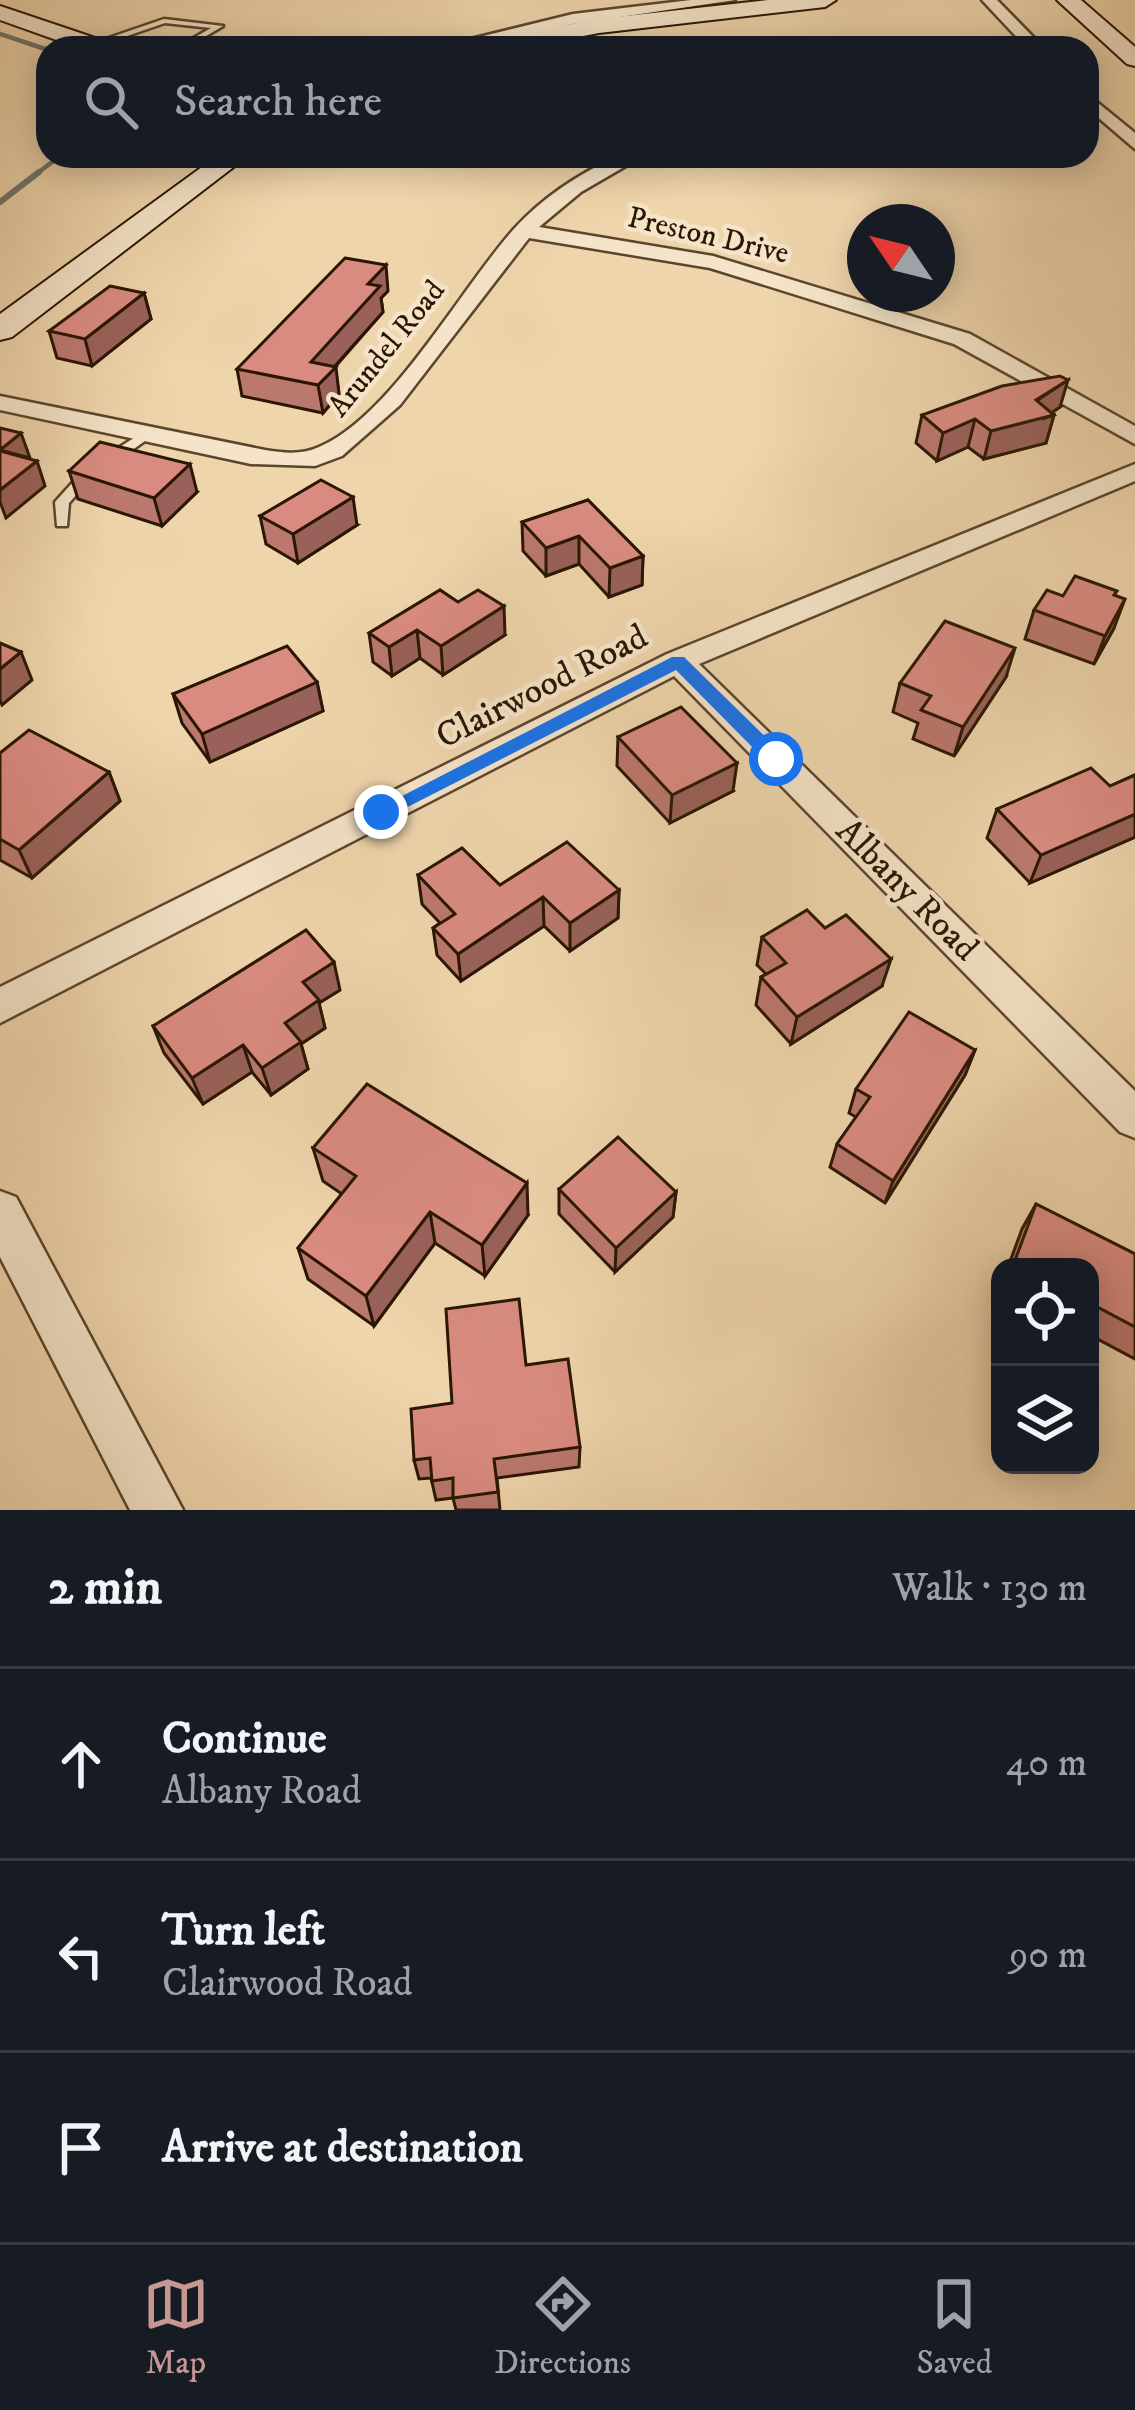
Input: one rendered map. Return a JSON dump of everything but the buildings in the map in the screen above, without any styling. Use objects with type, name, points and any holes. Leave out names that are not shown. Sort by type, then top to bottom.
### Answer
[{"type":"main road","points":[[546,36],[825,0]]},
{"type":"main road","points":[[1068,0],[1135,59]]},
{"type":"main road","points":[[1099,0],[1135,32]]},
{"type":"main road","points":[[0,13],[68,36]]},
{"type":"main road","points":[[0,330],[218,168]]},
{"type":"street","points":[[493,36],[539,25],[728,0]]},
{"type":"street","points":[[989,0],[1024,36]]},
{"type":"street","points":[[1099,110],[1135,143]]},
{"type":"street","name":"Arundel Road","points":[[0,403],[282,459],[326,458],[343,449],[377,416],[523,231],[564,193],[611,168]]},
{"type":"street","name":"Preston Drive","points":[[523,231],[713,262],[962,339],[1135,436]]},
{"type":"street","name":"Clairwood Road","points":[[0,1006],[678,662],[1135,472]]},
{"type":"street","name":"Albany Road","points":[[678,662],[1135,1119]]},
{"type":"street","points":[[0,1212],[157,1510]]},
{"type":"lane","points":[[124,36],[164,21],[219,26],[201,36]]},
{"type":"lane","points":[[62,523],[62,502],[76,484],[148,434]]},
{"type":"waterway","points":[[0,34],[36,46]]},
{"type":"waterway","points":[[35,175],[44,168]]},
{"type":"waterway","points":[[0,202],[39,172]]},
{"type":"route","points":[[381,812],[678,662],[776,759]]}]
